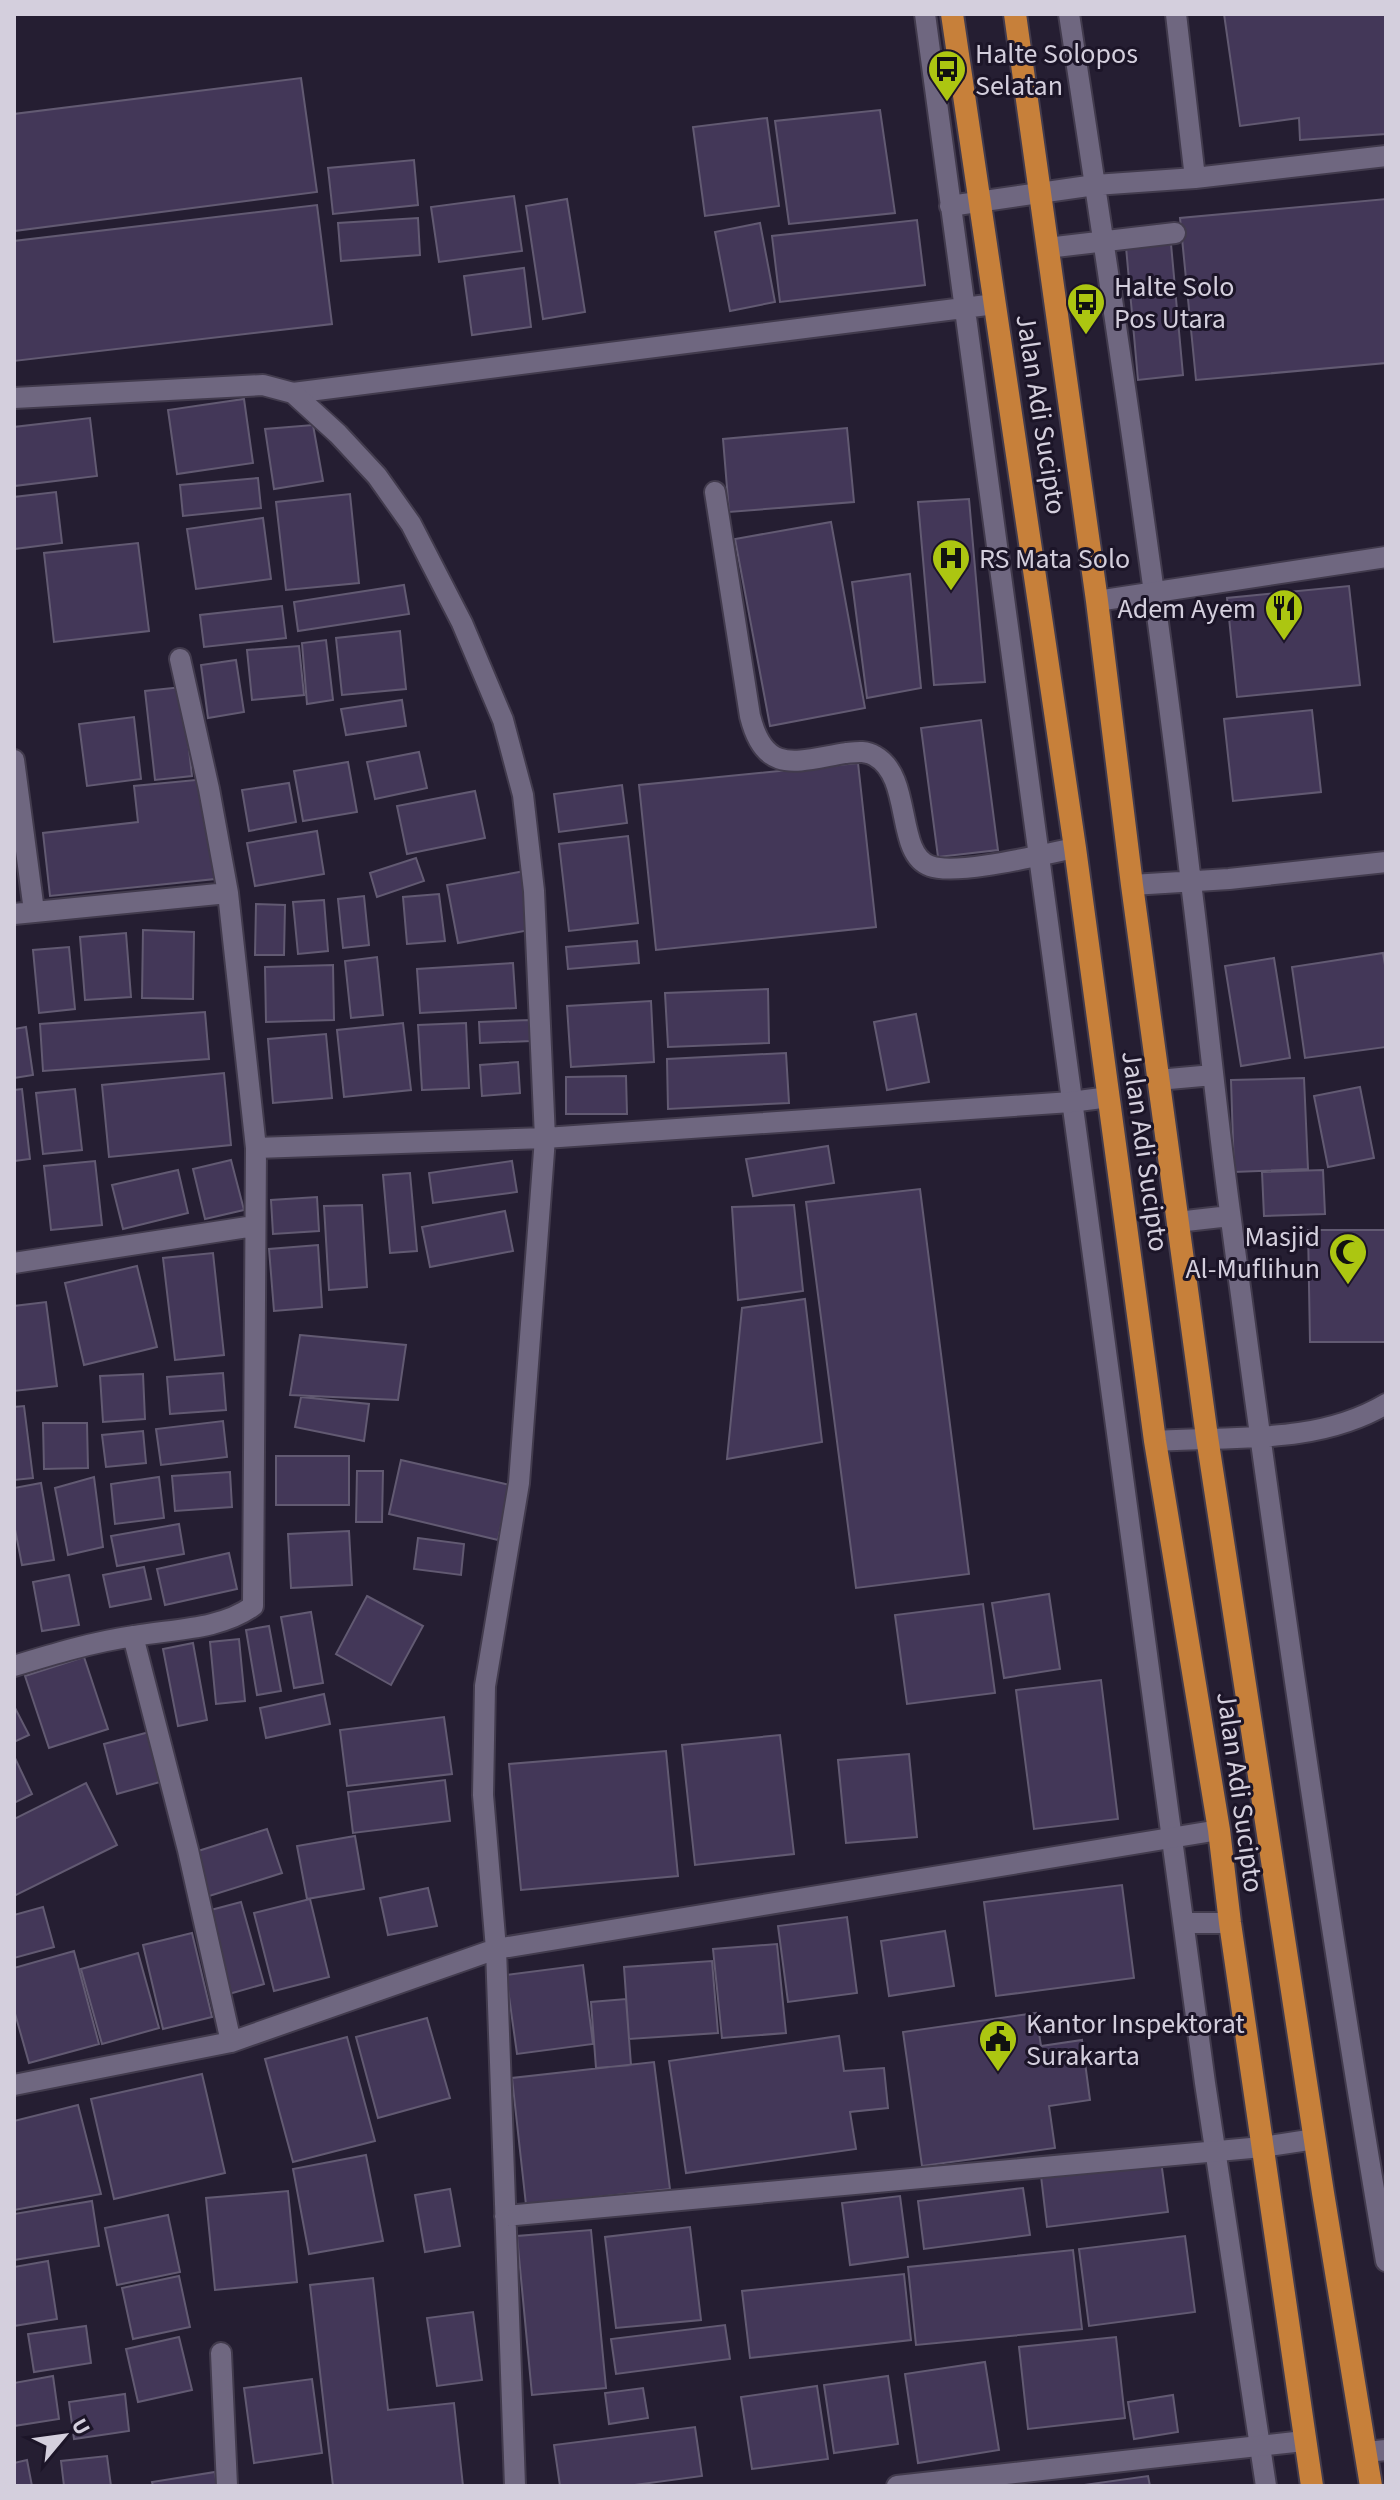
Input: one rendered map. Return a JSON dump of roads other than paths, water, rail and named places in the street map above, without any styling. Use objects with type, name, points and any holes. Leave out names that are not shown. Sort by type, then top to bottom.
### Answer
[{"type":"highway","name":"Jalan Adi Sucipto","points":[[952,14],[1075,848],[1155,1441],[1219,1830],[1312,2486]]},
{"type":"highway","name":"Jalan Adi Sucipto","points":[[1015,14],[1097,601],[1207,1437],[1315,2139],[1376,2451],[1371,2486]]},
{"type":"street","points":[[925,14],[1184,1923],[1266,2486]]},
{"type":"street","points":[[1069,14],[1104,243],[1191,881],[1230,1216],[1260,1436],[1359,2101],[1386,2261]]},
{"type":"street","points":[[1176,14],[1195,178]]},
{"type":"street","points":[[950,206],[1095,185],[1195,178],[1386,156]]},
{"type":"street","points":[[1047,248],[1175,233]]},
{"type":"street","points":[[14,398],[263,385],[293,393],[995,304]]},
{"type":"street","points":[[293,393],[338,434],[377,476],[411,524],[462,623],[503,720],[523,795],[534,891],[545,1138],[519,1483],[485,1686],[484,1711],[483,1795],[496,1949],[515,2486]]},
{"type":"street","points":[[715,492],[750,716],[756,738],[763,749],[774,758],[787,760],[862,751],[875,755],[886,764],[893,776],[910,841],[917,857],[928,866],[944,869],[967,867],[1075,848]]},
{"type":"street","points":[[992,511],[1026,509]]},
{"type":"street","points":[[1097,601],[1386,557]]},
{"type":"street","points":[[1006,619],[1041,616]]},
{"type":"street","points":[[14,1666],[59,1652],[133,1636],[204,1626],[253,1606],[256,1148],[228,893],[180,659]]},
{"type":"street","points":[[14,760],[24,913],[228,893]]},
{"type":"street","points":[[1132,885],[1386,862]]},
{"type":"street","points":[[1158,1080],[1213,1075]]},
{"type":"street","points":[[256,1148],[545,1138],[1109,1097]]},
{"type":"street","points":[[1177,1222],[1230,1216]]},
{"type":"street","points":[[14,1263],[254,1226]]},
{"type":"street","points":[[1155,1441],[1305,1433],[1368,1415],[1386,1404]]},
{"type":"street","points":[[133,1636],[188,1850],[231,2042]]},
{"type":"street","points":[[14,2085],[231,2042],[496,1949],[1219,1830]]},
{"type":"street","points":[[1184,1923],[1230,1923]]},
{"type":"street","points":[[505,2216],[1262,2147],[1315,2139]]},
{"type":"street","points":[[221,2353],[227,2486]]},
{"type":"street","points":[[897,2486],[1304,2441]]},
{"type":"place","name":"Halte Solopos Selatan","points":[[947,103]]},
{"type":"place","name":"Halte Solo Pos Utara","points":[[1086,336]]},
{"type":"place","name":"RS Mata Solo","points":[[951,592]]},
{"type":"place","name":"Adem Ayem","points":[[1284,642]]},
{"type":"place","name":"Masjid Al-Muflihun","points":[[1348,1286]]},
{"type":"place","name":"Kantor Inspektorat Surakarta","points":[[998,2073]]}]
